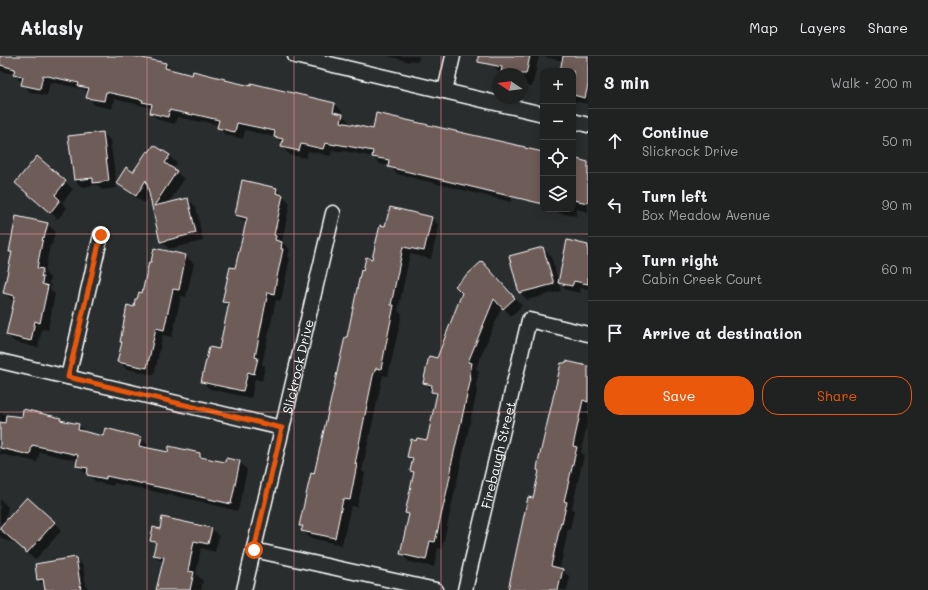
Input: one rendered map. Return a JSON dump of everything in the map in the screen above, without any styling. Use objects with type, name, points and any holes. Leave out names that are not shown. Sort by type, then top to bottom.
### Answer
[{"type":"street","points":[[295,56],[540,113]]},
{"type":"street","points":[[445,91],[453,56]]},
{"type":"street","points":[[576,122],[588,125]]},
{"type":"street","name":"Slickrock Drive","points":[[244,590],[333,213]]},
{"type":"street","points":[[68,377],[101,235]]},
{"type":"street","name":"Firebaugh Street","points":[[465,590],[529,320],[588,334]]},
{"type":"street","points":[[0,361],[282,428]]},
{"type":"street","points":[[254,550],[436,590]]},
{"type":"building","points":[[0,56],[133,56],[166,63],[165,68],[192,75],[193,71],[251,86],[251,83],[335,103],[333,112],[343,114],[341,122],[373,129],[376,113],[525,147],[540,151],[540,203],[388,167],[389,160],[372,157],[373,151],[325,143],[323,149],[301,144],[299,151],[281,147],[283,139],[274,137],[275,131],[237,123],[235,132],[217,128],[219,120],[193,114],[169,110],[168,117],[150,113],[152,104],[142,102],[143,100],[106,92],[104,101],[86,98],[89,88],[78,86],[79,83],[43,75],[40,89],[21,85],[23,77],[13,75],[15,69],[0,65]]},
{"type":"building","points":[[478,56],[530,56],[527,68],[502,68],[478,62]]},
{"type":"building","points":[[563,56],[588,56],[588,85],[585,98],[576,96],[576,68],[561,68]]},
{"type":"building","points":[[103,132],[109,181],[93,183],[93,178],[74,180],[68,136]]},
{"type":"building","points":[[154,145],[170,155],[165,163],[177,171],[154,206],[188,198],[196,233],[160,242],[146,180],[136,196],[116,183],[126,167],[133,172],[147,151],[149,152]]},
{"type":"building","points":[[37,156],[66,181],[55,195],[60,200],[50,213],[15,183]]},
{"type":"building","points":[[576,159],[588,162],[588,203],[576,201]]},
{"type":"building","points":[[242,180],[277,188],[276,193],[283,195],[274,235],[276,236],[275,240],[282,242],[281,249],[283,249],[274,294],[268,292],[255,357],[258,358],[254,374],[248,372],[243,391],[201,382],[209,347],[219,349],[229,303],[222,302],[230,267],[235,268],[247,218],[235,215]]},
{"type":"building","points":[[390,207],[432,217],[424,251],[403,247],[391,305],[394,305],[381,369],[376,368],[373,376],[355,464],[357,464],[350,500],[343,499],[335,538],[301,531],[303,526],[299,526],[311,473],[314,474],[345,337],[347,337],[361,270],[363,271],[366,257],[372,259],[380,225],[385,226]]},
{"type":"building","points":[[16,216],[48,223],[44,238],[43,237],[37,268],[43,269],[41,277],[43,277],[42,284],[48,286],[40,323],[35,321],[31,341],[6,335],[15,296],[3,293],[12,252],[9,252]]},
{"type":"building","points":[[567,240],[588,245],[588,284],[574,281],[572,286],[558,283]]},
{"type":"building","points":[[543,247],[554,284],[519,293],[509,256]]},
{"type":"building","points":[[154,248],[186,255],[179,290],[173,289],[164,330],[156,328],[147,368],[117,362],[122,342],[120,342],[127,305],[134,307],[135,299],[137,299],[139,292],[142,293],[149,262],[151,262]]},
{"type":"building","points":[[482,261],[515,298],[503,309],[494,299],[468,362],[472,363],[469,378],[471,378],[435,542],[430,541],[426,560],[400,554],[409,514],[405,513],[414,472],[410,471],[413,458],[407,457],[411,439],[416,441],[417,438],[427,440],[437,393],[431,392],[432,385],[423,383],[429,356],[437,358],[462,293],[455,286]]},
{"type":"building","points":[[566,361],[588,366],[588,402],[583,400],[573,446],[577,447],[564,501],[567,502],[551,566],[563,569],[558,590],[508,590],[528,497],[533,498],[539,471],[537,470],[538,463],[561,363],[565,363]]},
{"type":"building","points":[[23,409],[79,424],[78,430],[103,436],[105,428],[141,437],[139,446],[168,452],[169,446],[200,453],[200,457],[225,462],[226,458],[240,461],[231,504],[106,476],[106,479],[87,475],[88,468],[76,466],[78,455],[32,445],[30,455],[0,448],[0,422],[5,423],[6,415],[22,417]]},
{"type":"building","points":[[27,497],[55,522],[27,553],[0,529],[0,527]]},
{"type":"building","points":[[162,517],[212,528],[208,544],[194,541],[188,571],[194,572],[190,590],[156,590],[164,557],[153,555],[156,542],[150,541],[153,527],[160,529]]},
{"type":"building","points":[[76,557],[81,590],[45,590],[43,579],[37,580],[35,564]]},
{"type":"route","points":[[101,235],[68,377],[282,428],[254,550]]}]
